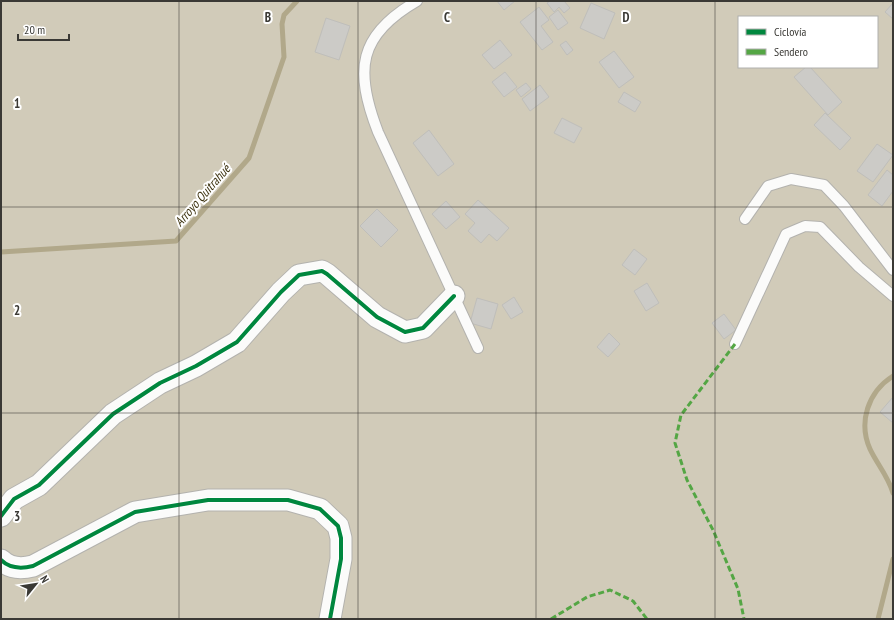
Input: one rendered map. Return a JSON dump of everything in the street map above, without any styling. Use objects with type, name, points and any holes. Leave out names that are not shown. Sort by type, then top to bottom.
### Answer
[{"type":"street","points":[[1,516],[14,499],[39,485],[113,414],[160,383],[196,366],[237,342],[281,292],[299,275],[322,271],[377,317],[405,332],[423,328],[454,296]]},
{"type":"street","points":[[1,560],[13,567],[23,568],[33,566],[135,512],[208,500],[288,500],[320,509],[338,526],[341,538],[341,559],[330,619]]},
{"type":"lane","points":[[417,1],[397,12],[381,27],[369,46],[364,66],[365,90],[370,112],[378,132],[478,348]]},
{"type":"lane","points":[[745,219],[768,186],[791,179],[824,185],[844,206],[893,270]]},
{"type":"lane","points":[[735,344],[786,234],[805,226],[820,227],[858,267],[893,296]]},
{"type":"shaded area","points":[[1,1],[893,1],[893,619],[1,619]]},
{"type":"building","points":[[497,1],[515,1],[504,10]]},
{"type":"building","points":[[550,1],[564,1],[570,8],[564,13],[559,7],[554,12],[547,3]]},
{"type":"building","points":[[591,3],[615,13],[604,39],[580,28]]},
{"type":"building","points":[[893,3],[893,19],[885,12]]},
{"type":"building","points":[[539,7],[549,20],[541,26],[553,42],[542,50],[520,22]]},
{"type":"building","points":[[558,10],[568,23],[558,30],[549,17]]},
{"type":"building","points":[[326,18],[350,26],[339,60],[315,52]]},
{"type":"building","points":[[500,40],[512,55],[494,69],[482,55]]},
{"type":"building","points":[[566,41],[573,50],[567,55],[560,45]]},
{"type":"building","points":[[614,51],[634,77],[619,88],[599,62]]},
{"type":"building","points":[[805,68],[811,68],[842,102],[828,115],[794,77]]},
{"type":"building","points":[[505,72],[517,87],[504,97],[492,82]]},
{"type":"building","points":[[526,83],[531,89],[521,97],[516,90]]},
{"type":"building","points":[[540,85],[549,97],[530,111],[522,99]]},
{"type":"building","points":[[624,92],[641,102],[635,112],[618,102]]},
{"type":"building","points":[[825,113],[851,138],[840,150],[814,125]]},
{"type":"building","points":[[562,118],[582,128],[574,143],[554,133]]},
{"type":"building","points":[[429,130],[454,164],[438,176],[413,143]]},
{"type":"building","points":[[877,144],[893,155],[873,182],[857,171]]},
{"type":"building","points":[[887,170],[893,175],[893,191],[882,206],[868,195]]},
{"type":"building","points":[[478,200],[509,228],[497,241],[489,234],[481,243],[468,231],[475,223],[465,214]]},
{"type":"building","points":[[446,201],[460,217],[446,229],[432,214]]},
{"type":"building","points":[[377,209],[398,230],[381,247],[360,226]]},
{"type":"building","points":[[634,249],[647,259],[635,275],[622,265]]},
{"type":"building","points":[[647,283],[659,303],[646,311],[634,291]]},
{"type":"building","points":[[514,297],[523,312],[511,319],[502,305]]},
{"type":"building","points":[[477,298],[498,304],[491,329],[470,323]]},
{"type":"building","points":[[724,314],[736,330],[724,339],[712,323]]},
{"type":"building","points":[[609,333],[620,344],[608,357],[597,347]]},
{"type":"building","points":[[893,397],[893,423],[880,412]]},
{"type":"waterway","name":"Arroyo Quitrahué","points":[[1,252],[176,241],[249,158],[284,57],[282,24],[284,15],[297,1]]},
{"type":"waterway","points":[[893,376],[877,390],[865,418],[865,428],[870,449],[893,493]]},
{"type":"waterway","points":[[878,619],[893,559]]},
{"type":"marked path","points":[[735,344],[681,415],[675,443],[687,480],[713,530],[738,589],[744,619]]},
{"type":"marked path","points":[[551,619],[587,597],[610,590],[633,601],[647,619]]},
{"type":"cycle path","points":[[1,516],[14,499],[39,485],[113,414],[160,383],[196,366],[237,342],[281,292],[299,275],[322,271],[377,317],[405,332],[423,328],[454,296]]},
{"type":"cycle path","points":[[1,560],[4,563],[16,568],[33,566],[135,512],[208,500],[288,500],[320,509],[338,526],[341,538],[341,559],[330,619]]}]
